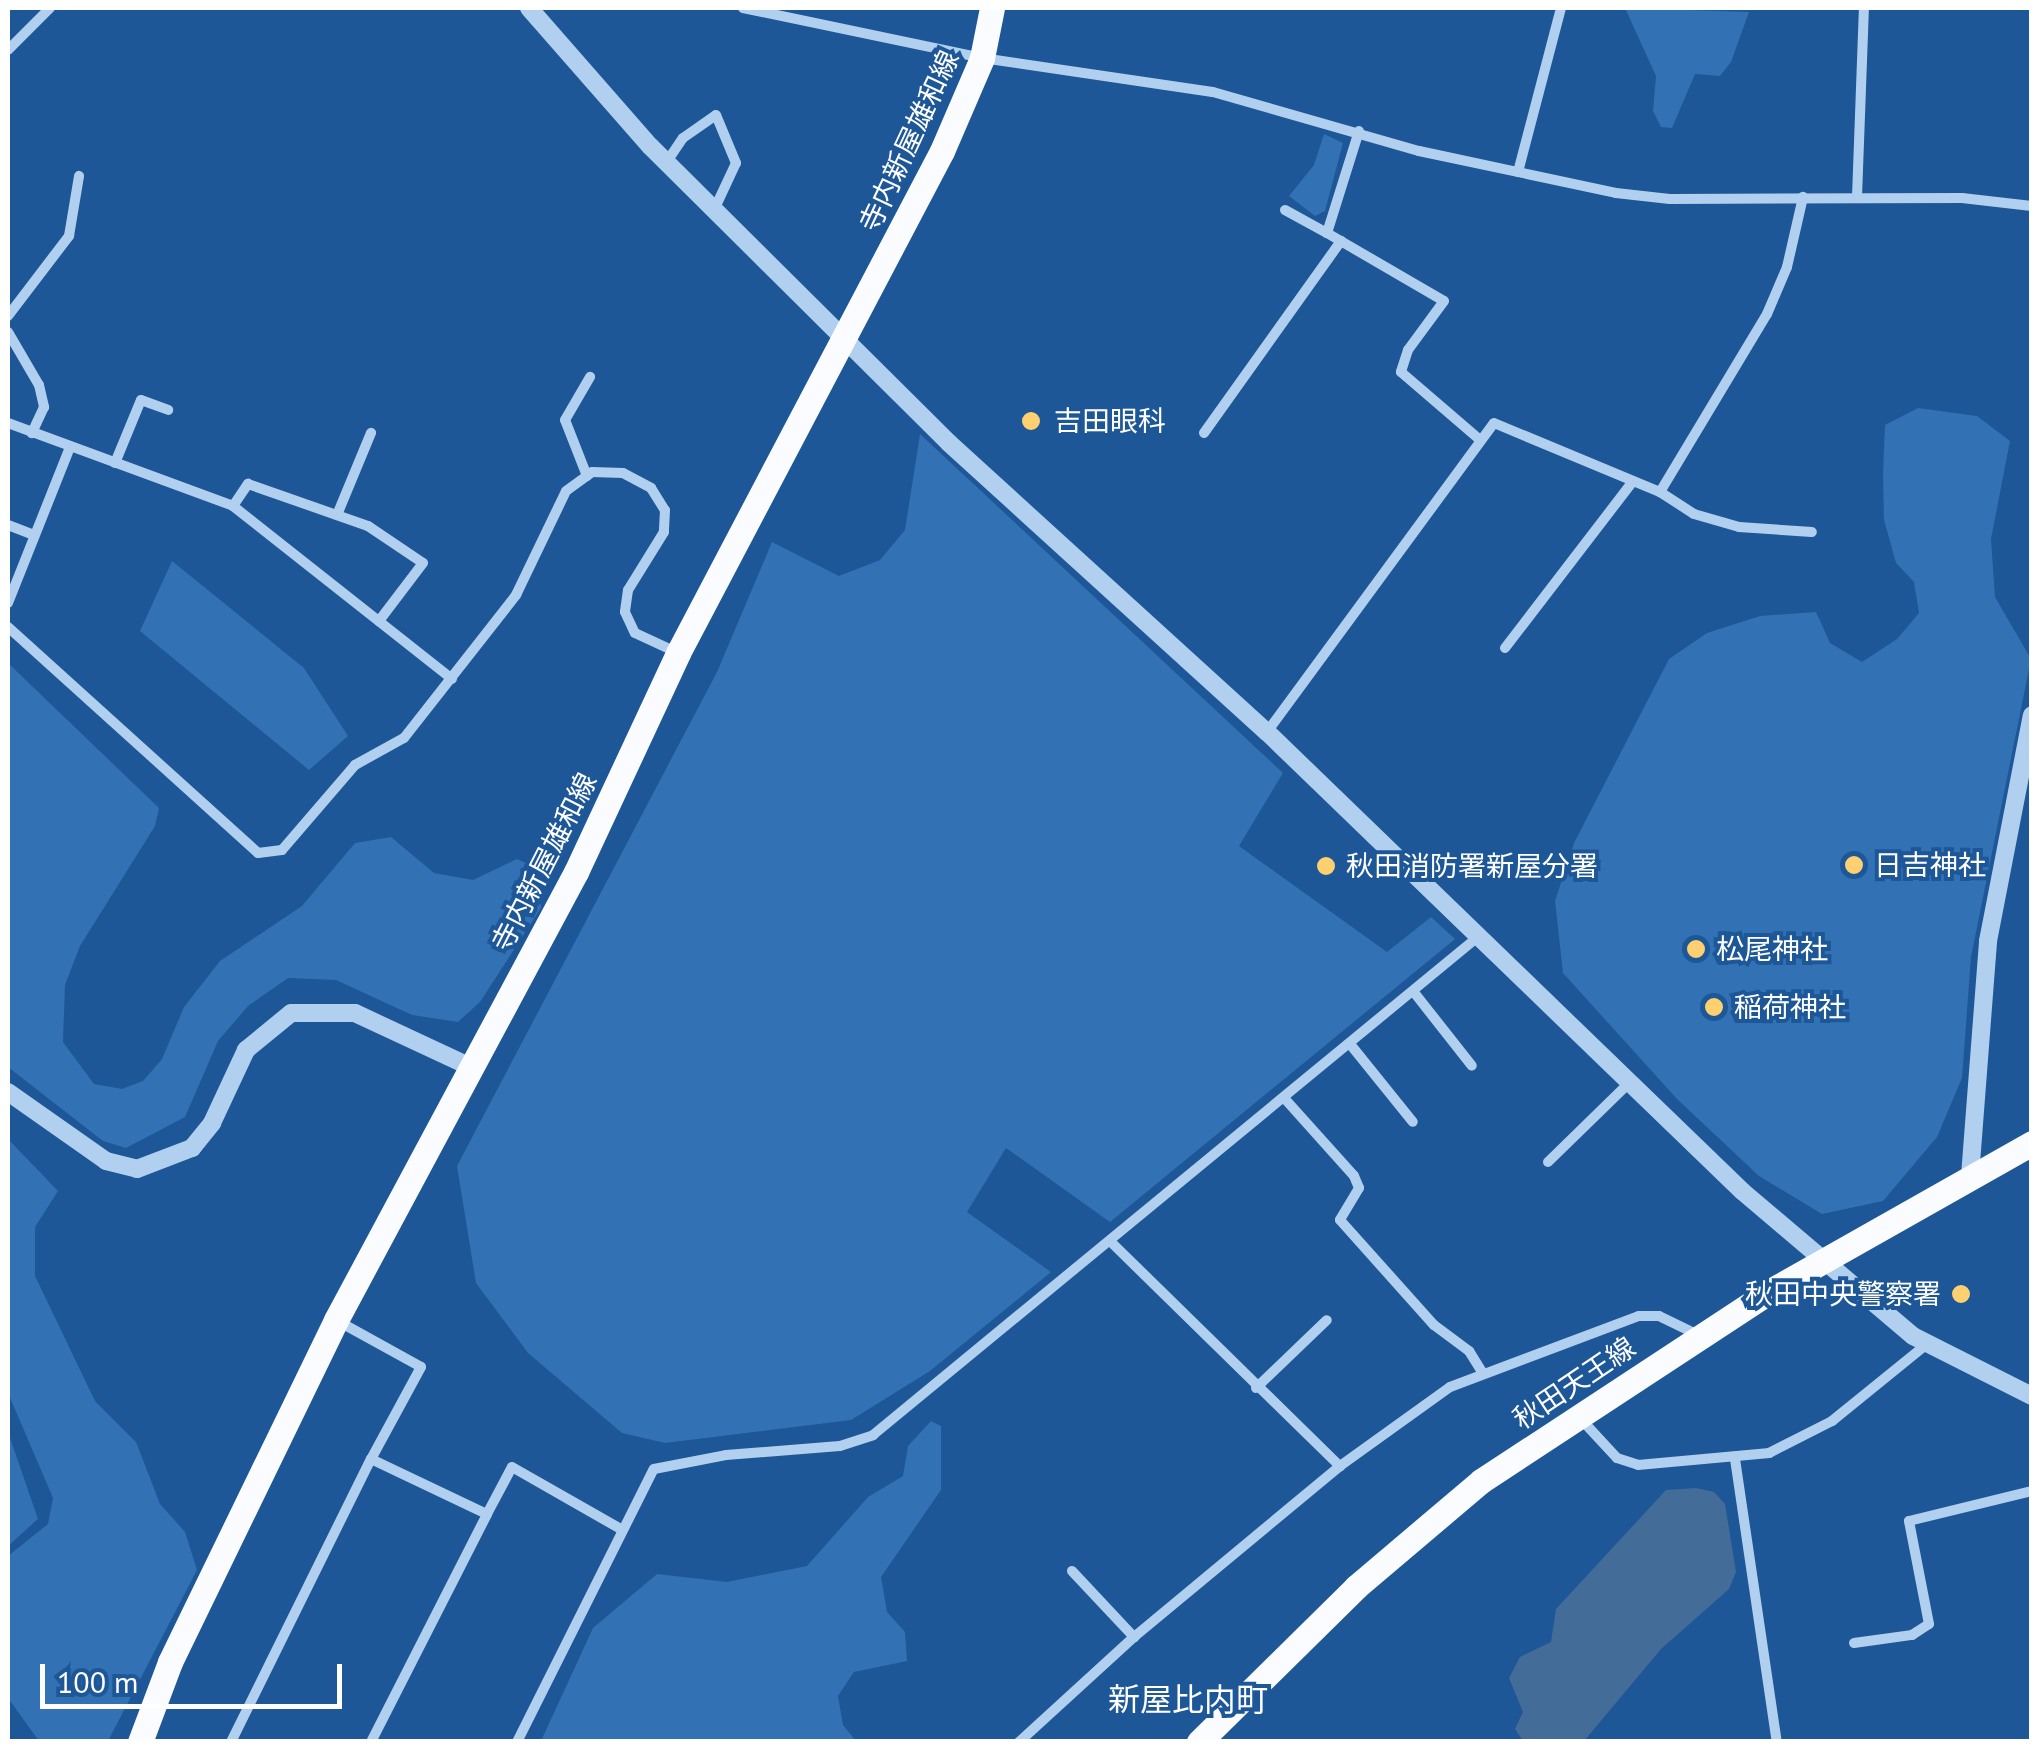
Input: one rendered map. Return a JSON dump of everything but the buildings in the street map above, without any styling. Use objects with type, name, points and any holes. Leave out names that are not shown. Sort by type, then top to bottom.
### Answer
[{"type":"main road","name":"寺内新屋雄和線","points":[[140,1742],[170,1662],[336,1320],[576,872],[678,653],[847,342],[982,58],[992,8]]},
{"type":"main road","name":"秋田天王線","points":[[1199,1742],[1356,1587],[1481,1482],[1699,1336],[2032,1143]]},
{"type":"street","points":[[8,50],[50,8]]},
{"type":"street","points":[[529,8],[666,163],[847,342],[1267,732],[1629,1083],[1827,1263],[1927,1344],[2032,1396]]},
{"type":"street","points":[[743,8],[802,14],[982,58],[1213,92],[1518,172],[1670,199],[1857,197],[2032,206]]},
{"type":"street","points":[[1518,172],[1561,8]]},
{"type":"street","points":[[1857,197],[1864,8]]},
{"type":"street","points":[[666,163],[682,138],[716,115],[736,163],[714,210]]},
{"type":"street","points":[[1326,233],[1360,131]]},
{"type":"street","points":[[8,316],[69,236],[79,176]]},
{"type":"street","points":[[1660,492],[1766,314],[1787,267],[1803,196]]},
{"type":"street","points":[[1284,210],[1444,300],[1408,350],[1401,372],[1480,440]]},
{"type":"street","points":[[1204,433],[1341,242]]},
{"type":"street","points":[[8,332],[40,385],[44,407],[32,433]]},
{"type":"street","points":[[587,476],[565,420],[590,378]]},
{"type":"street","points":[[115,464],[141,400],[168,410]]},
{"type":"street","points":[[8,423],[233,506],[452,679]]},
{"type":"street","points":[[1267,732],[1442,501],[1494,424],[1660,492],[1694,514],[1739,527],[1812,532]]},
{"type":"street","points":[[337,516],[370,433]]},
{"type":"street","points":[[8,603],[31,534],[70,447]]},
{"type":"street","points":[[8,627],[258,853],[282,850],[355,764],[404,738],[516,595],[566,491],[587,476],[623,472],[651,488],[665,510],[664,532],[628,590],[625,612],[635,633],[678,653]]},
{"type":"street","points":[[1505,648],[1633,480]]},
{"type":"street","points":[[233,506],[248,484],[368,526],[424,563],[380,622]]},
{"type":"street","points":[[8,525],[31,534]]},
{"type":"street","points":[[1970,1176],[1988,941],[2023,799],[2032,715]]},
{"type":"street","points":[[517,1742],[620,1528],[654,1469],[726,1454],[840,1446],[874,1435],[1113,1244],[1479,936]]},
{"type":"street","points":[[1413,991],[1472,1066]]},
{"type":"street","points":[[8,1092],[106,1161],[137,1170],[192,1148],[212,1123],[246,1050],[291,1013],[355,1013],[471,1066]]},
{"type":"street","points":[[1350,1044],[1413,1122]]},
{"type":"street","points":[[1548,1162],[1629,1083]]},
{"type":"street","points":[[1285,1098],[1354,1176],[1359,1188],[1340,1220],[1434,1325],[1469,1351],[1483,1373]]},
{"type":"street","points":[[1113,1244],[1340,1466]]},
{"type":"street","points":[[1019,1742],[1134,1636],[1340,1466],[1450,1388],[1639,1316],[1659,1316],[1699,1336]]},
{"type":"street","points":[[231,1742],[370,1459],[420,1367],[336,1320]]},
{"type":"street","points":[[1256,1388],[1327,1320]]},
{"type":"street","points":[[1579,1416],[1617,1458],[1638,1466],[1736,1459],[1802,1441],[1927,1344]]},
{"type":"street","points":[[370,1459],[488,1514]]},
{"type":"street","points":[[1736,1459],[1777,1742]]},
{"type":"street","points":[[371,1742],[512,1466],[620,1528]]},
{"type":"street","points":[[1854,1643],[1912,1636],[1928,1624],[1909,1521],[2032,1491]]},
{"type":"street","points":[[1072,1571],[1134,1636]]},
{"type":"shaded area","points":[[1625,8],[1749,12],[1731,62],[1720,76],[1695,74],[1672,128],[1661,127],[1653,111],[1656,76]]},
{"type":"shaded area","points":[[1324,134],[1343,143],[1325,211],[1315,216],[1289,196],[1314,165]]},
{"type":"shaded area","points":[[1918,408],[1977,416],[2010,441],[1991,539],[1995,597],[2031,659],[1971,957],[1962,1078],[1937,1137],[1883,1201],[1822,1214],[1759,1176],[1677,1099],[1563,973],[1555,901],[1574,843],[1669,659],[1707,633],[1760,616],[1816,612],[1830,643],[1862,662],[1897,639],[1919,613],[1914,582],[1896,563],[1884,520],[1883,474],[1885,425]]},
{"type":"shaded area","points":[[920,434],[1283,773],[1239,846],[1387,952],[1431,917],[1455,939],[1110,1222],[1006,1148],[967,1212],[1051,1272],[930,1371],[851,1420],[665,1443],[622,1433],[528,1353],[476,1283],[457,1166],[717,672],[772,542],[839,576],[880,560],[905,530]]},
{"type":"shaded area","points":[[172,561],[304,668],[348,736],[309,770],[140,631]]},
{"type":"shaded area","points":[[8,663],[159,808],[155,826],[80,946],[65,985],[63,1042],[94,1084],[122,1089],[143,1081],[162,1059],[184,1007],[220,961],[302,906],[355,843],[391,837],[434,873],[473,880],[517,859],[539,869],[541,908],[480,1002],[458,1022],[412,1015],[336,980],[288,978],[248,1006],[218,1041],[185,1117],[126,1148],[103,1141],[8,1067]]},
{"type":"shaded area","points":[[8,1139],[58,1191],[35,1227],[35,1276],[95,1401],[136,1442],[160,1504],[185,1532],[197,1570],[108,1741],[39,1741],[8,1698],[8,1556],[48,1524],[53,1498],[8,1393]]},
{"type":"shaded area","points":[[931,1421],[941,1426],[941,1490],[881,1577],[887,1612],[905,1632],[907,1661],[854,1672],[838,1696],[843,1725],[856,1741],[541,1741],[593,1628],[657,1574],[727,1582],[807,1566],[868,1497],[903,1476],[908,1446]]},
{"type":"shaded area","points":[[8,1432],[38,1519],[8,1546]]},
{"type":"shaded area","points":[[1696,1488],[1714,1492],[1725,1504],[1736,1572],[1729,1589],[1661,1649],[1584,1741],[1523,1741],[1515,1729],[1523,1712],[1509,1678],[1520,1657],[1551,1642],[1556,1609],[1666,1490]]},
{"type":"place","name":"吉田眼科","points":[[1031,421]]},
{"type":"place","name":"日吉神社","points":[[1854,865]]},
{"type":"place","name":"秋田消防署新屋分署","points":[[1326,866]]},
{"type":"place","name":"松尾神社","points":[[1696,949]]},
{"type":"place","name":"稲荷神社","points":[[1714,1007]]},
{"type":"place","name":"秋田中央警察署","points":[[1961,1294]]},
{"type":"district","name":"新屋比内町","points":[[1188,1699]]}]
